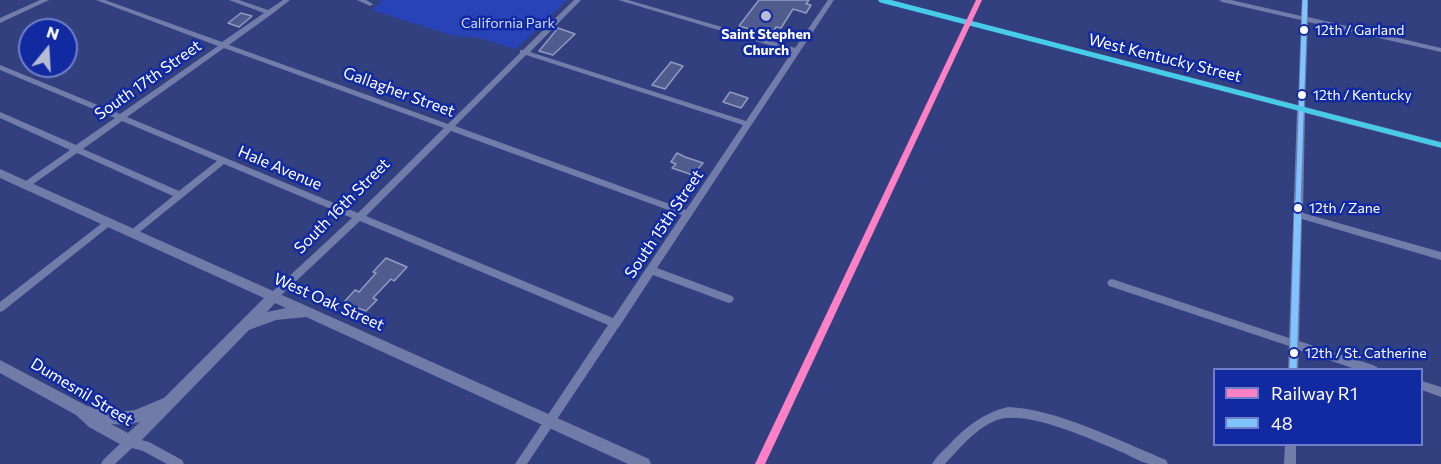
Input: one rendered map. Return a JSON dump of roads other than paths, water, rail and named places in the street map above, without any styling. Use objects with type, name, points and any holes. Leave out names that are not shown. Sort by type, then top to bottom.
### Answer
[{"type":"main road","name":"West Oak Street","points":[[0,173],[644,464]]},
{"type":"main road","name":"South 16th Street","points":[[130,442],[273,297]]},
{"type":"main road","points":[[238,334],[259,320],[278,314],[310,313]]},
{"type":"main road","name":"Dumesnil Street","points":[[0,366],[81,410],[94,422],[130,442]]},
{"type":"main road","points":[[81,410],[124,420],[146,414],[179,394]]},
{"type":"street","points":[[0,21],[46,0]]},
{"type":"street","name":"Gallagher Street","points":[[99,0],[688,214]]},
{"type":"street","points":[[115,6],[127,0]]},
{"type":"street","points":[[232,0],[270,13]]},
{"type":"street","name":"South 17th Street","points":[[26,185],[287,0]]},
{"type":"street","points":[[360,0],[370,3]]},
{"type":"street","name":"South 16th Street","points":[[273,297],[359,217],[448,126],[578,0]]},
{"type":"street","points":[[621,0],[797,51]]},
{"type":"street","name":"South 15th Street","points":[[521,464],[831,0]]},
{"type":"street","name":"West Kentucky Street","points":[[881,0],[1441,145]]},
{"type":"street","points":[[1222,0],[1441,50]]},
{"type":"street","points":[[1293,368],[1305,0]]},
{"type":"street","points":[[524,52],[748,124]]},
{"type":"street","name":"Hale Avenue","points":[[0,67],[616,324]]},
{"type":"street","points":[[0,116],[180,195]]},
{"type":"street","points":[[133,233],[223,160]]},
{"type":"street","points":[[1299,215],[1441,256]]},
{"type":"street","points":[[0,308],[109,222]]},
{"type":"street","points":[[651,270],[729,299]]},
{"type":"street","points":[[1112,283],[1370,368]]},
{"type":"street","points":[[1423,386],[1441,392]]},
{"type":"street","points":[[938,464],[981,425],[1008,412],[1021,412],[1162,464]]},
{"type":"street","name":"South 16th Street","points":[[107,464],[130,442]]},
{"type":"street","name":"Dumesnil Street","points":[[130,442],[145,446],[178,464]]},
{"type":"street","points":[[1290,464],[1291,446]]},
{"type":"rail line","name":"R1","points":[[760,464],[979,0]]},
{"type":"place","name":"Saint Stephen Church","points":[[766,16]]},
{"type":"place","name":"12th / Garland","points":[[1304,30]]},
{"type":"place","name":"12th / Kentucky","points":[[1302,95]]},
{"type":"place","name":"12th / Zane","points":[[1298,208]]},
{"type":"place","name":"12th / St. Catherine","points":[[1294,353]]},
{"type":"park label","name":"California Park","points":[[508,23]]}]
